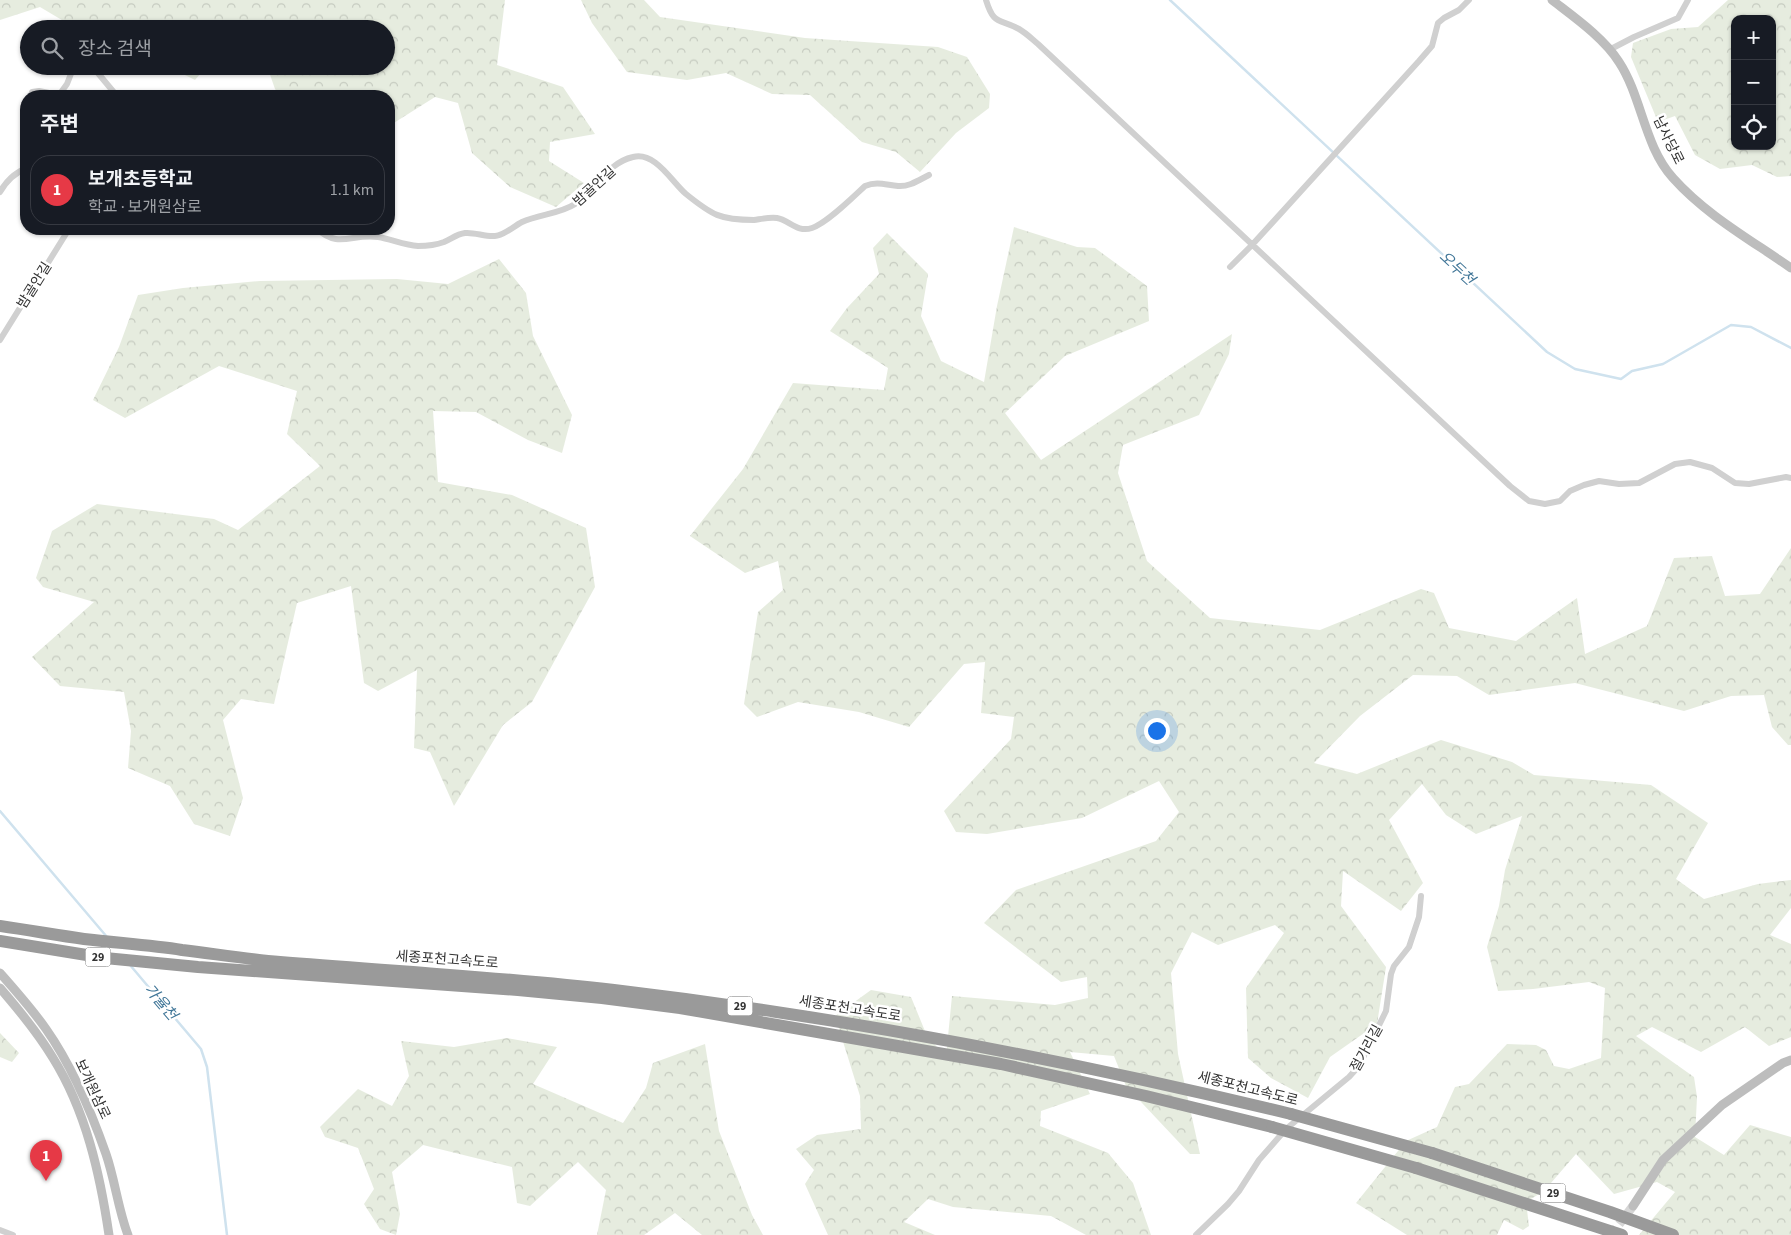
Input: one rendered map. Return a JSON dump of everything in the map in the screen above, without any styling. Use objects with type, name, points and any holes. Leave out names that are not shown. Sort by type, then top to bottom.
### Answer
[{"type":"highway","name":"세종포천고속도로","points":[[0,926],[85,939],[281,962],[480,976],[603,989],[810,1016],[916,1034],[1071,1064],[1291,1114],[1432,1153],[1673,1235]]},
{"type":"highway","name":"세종포천고속도로","points":[[0,941],[105,958],[198,967],[518,990],[602,998],[680,1008],[1001,1064],[1146,1096],[1272,1127],[1416,1168],[1622,1235]]},
{"type":"street","points":[[986,0],[990,14],[998,21],[1020,29],[1038,44],[1503,480],[1529,500],[1545,504],[1560,501],[1570,491],[1584,485],[1599,481],[1619,484],[1639,482],[1675,464],[1690,462],[1712,468],[1735,483],[1749,484],[1786,477],[1791,478]]},
{"type":"street","points":[[1230,267],[1432,46],[1438,23],[1459,10],[1469,0]]},
{"type":"street","name":"남사당로","points":[[1552,0],[1578,20],[1619,61],[1631,86],[1654,147],[1672,178],[1705,208],[1791,268]]},
{"type":"street","points":[[1609,50],[1634,36],[1678,18],[1688,0]]},
{"type":"street","points":[[63,90],[70,75]]},
{"type":"street","points":[[100,75],[112,90]]},
{"type":"street","name":"밤골안길","points":[[324,235],[335,240],[377,237],[418,246],[443,242],[466,233],[497,236],[533,217],[575,205],[612,168],[632,157],[639,156],[656,163],[686,194],[714,214],[725,219],[776,218],[793,226],[810,229],[820,224],[866,186],[881,183],[900,186],[919,181],[929,175]]},
{"type":"street","points":[[0,192],[6,182],[20,170]]},
{"type":"street","name":"밤골안길","points":[[0,340],[65,235]]},
{"type":"street","name":"절가리길","points":[[1196,1235],[1228,1204],[1239,1191],[1259,1160],[1286,1129],[1350,1077],[1359,1066],[1386,1011],[1391,974],[1394,966],[1409,947],[1419,917],[1422,896]]},
{"type":"street","name":"보개원삼로","points":[[0,972],[47,1031],[72,1074],[96,1126],[112,1171],[128,1235]]},
{"type":"street","name":"보개원삼로","points":[[0,988],[41,1039],[65,1080],[87,1132],[94,1156],[107,1211],[109,1235]]},
{"type":"street","points":[[1633,1206],[1663,1160],[1722,1105],[1791,1060]]},
{"type":"street","points":[[0,1230],[13,1235]]},
{"type":"green space","points":[[0,0],[505,0],[497,65],[563,87],[595,134],[550,142],[549,161],[584,183],[556,207],[510,187],[472,153],[458,103],[435,97],[395,122],[395,90],[275,89],[270,75],[395,75],[395,20],[62,20],[40,7],[0,20]]},
{"type":"green space","points":[[581,0],[644,0],[660,17],[805,38],[938,47],[967,57],[990,94],[989,108],[956,133],[920,172],[896,152],[862,142],[810,95],[772,94],[726,73],[687,80],[627,72],[592,23]]},
{"type":"green space","points":[[1728,0],[1791,0],[1791,176],[1777,177],[1752,165],[1720,169],[1695,155],[1675,116],[1658,122],[1631,57],[1633,43],[1671,29],[1698,27]]},
{"type":"green space","points":[[185,75],[199,75],[195,80]]},
{"type":"green space","points":[[1014,227],[1077,247],[1095,248],[1147,286],[1149,321],[1065,356],[1005,413],[1041,460],[1232,334],[1229,354],[1199,415],[1123,445],[1118,473],[1147,561],[1210,618],[1320,630],[1421,589],[1434,593],[1449,628],[1516,641],[1577,598],[1585,654],[1647,626],[1674,558],[1712,556],[1725,596],[1760,594],[1791,548],[1791,745],[1788,745],[1772,727],[1764,695],[1731,696],[1684,711],[1575,683],[1489,695],[1457,676],[1413,675],[1360,716],[1314,763],[1357,774],[1441,740],[1512,762],[1534,775],[1651,785],[1708,823],[1676,879],[1704,899],[1758,884],[1791,880],[1791,908],[1770,935],[1791,944],[1791,1037],[1769,1046],[1745,1027],[1701,1052],[1652,1027],[1636,1036],[1694,1077],[1697,1097],[1695,1137],[1724,1155],[1750,1125],[1791,1137],[1791,1235],[1639,1235],[1675,1192],[1657,1182],[1614,1194],[1576,1154],[1544,1191],[1526,1202],[1529,1226],[1523,1230],[1504,1220],[1497,1235],[1407,1235],[1356,1203],[1406,1141],[1437,1127],[1455,1087],[1469,1084],[1507,1044],[1536,1045],[1546,1050],[1554,1066],[1569,1069],[1601,1058],[1605,988],[1589,982],[1498,991],[1487,947],[1499,906],[1505,870],[1522,816],[1476,834],[1446,815],[1422,784],[1389,820],[1423,883],[1401,911],[1343,871],[1341,906],[1386,967],[1377,1024],[1330,1057],[1308,1098],[1271,1078],[1248,1058],[1246,988],[1284,933],[1275,925],[1218,945],[1192,932],[1171,973],[1178,1054],[1200,1154],[1190,1154],[1126,1086],[1114,1056],[1070,1052],[1090,1094],[1041,1111],[1040,1126],[1108,1153],[1133,1183],[1151,1235],[1086,1235],[1051,1216],[953,1207],[928,1199],[904,1222],[935,1235],[828,1235],[805,1184],[814,1170],[796,1149],[817,1135],[861,1129],[860,1096],[835,1016],[871,990],[911,997],[927,1036],[946,1057],[952,996],[1055,1005],[1088,998],[1087,977],[1061,982],[984,923],[1016,890],[1156,841],[1179,812],[1159,781],[1082,818],[987,834],[956,832],[944,811],[1011,739],[1014,717],[981,713],[985,662],[964,664],[909,727],[859,712],[798,702],[757,717],[744,704],[758,612],[783,590],[778,561],[745,573],[690,536],[743,469],[793,383],[884,390],[888,368],[830,331],[847,308],[879,274],[873,248],[887,233],[928,274],[921,316],[941,361],[984,382],[997,306]]},
{"type":"green space","points":[[499,259],[526,293],[533,336],[572,415],[562,453],[528,440],[476,412],[433,411],[438,482],[512,495],[586,528],[595,587],[532,702],[503,725],[454,806],[430,752],[414,748],[417,670],[378,691],[364,683],[351,586],[297,603],[274,704],[241,699],[223,720],[243,798],[230,836],[194,824],[170,786],[128,768],[131,731],[124,692],[60,686],[32,657],[94,602],[43,587],[36,578],[52,531],[97,504],[214,519],[238,530],[320,466],[287,434],[297,391],[219,366],[125,418],[93,400],[119,347],[138,295],[183,288],[260,281],[397,279],[448,284]]},
{"type":"green space","points":[[0,1033],[19,1053],[12,1062],[0,1057]]},
{"type":"green space","points":[[507,1038],[557,1047],[533,1084],[623,1123],[646,1088],[653,1063],[705,1044],[719,1131],[752,1215],[763,1235],[702,1235],[675,1213],[644,1235],[597,1235],[606,1190],[578,1162],[530,1206],[517,1203],[512,1167],[423,1145],[392,1172],[400,1214],[396,1235],[380,1229],[364,1204],[374,1189],[358,1148],[325,1137],[320,1127],[358,1089],[392,1106],[409,1076],[401,1041],[454,1047]]},
{"type":"waterway","name":"오두천","points":[[1170,0],[1547,352],[1575,369],[1621,379],[1632,371],[1663,364],[1731,325],[1751,327],[1791,348]]},
{"type":"waterway","name":"가율천","points":[[0,811],[107,937]]},
{"type":"waterway","name":"가율천","points":[[130,965],[201,1049],[207,1067],[227,1235]]},
{"type":"tunnel","points":[[1611,1235],[1633,1206]]},
{"type":"place","name":"보개초등학교","points":[[46,1181]]}]
